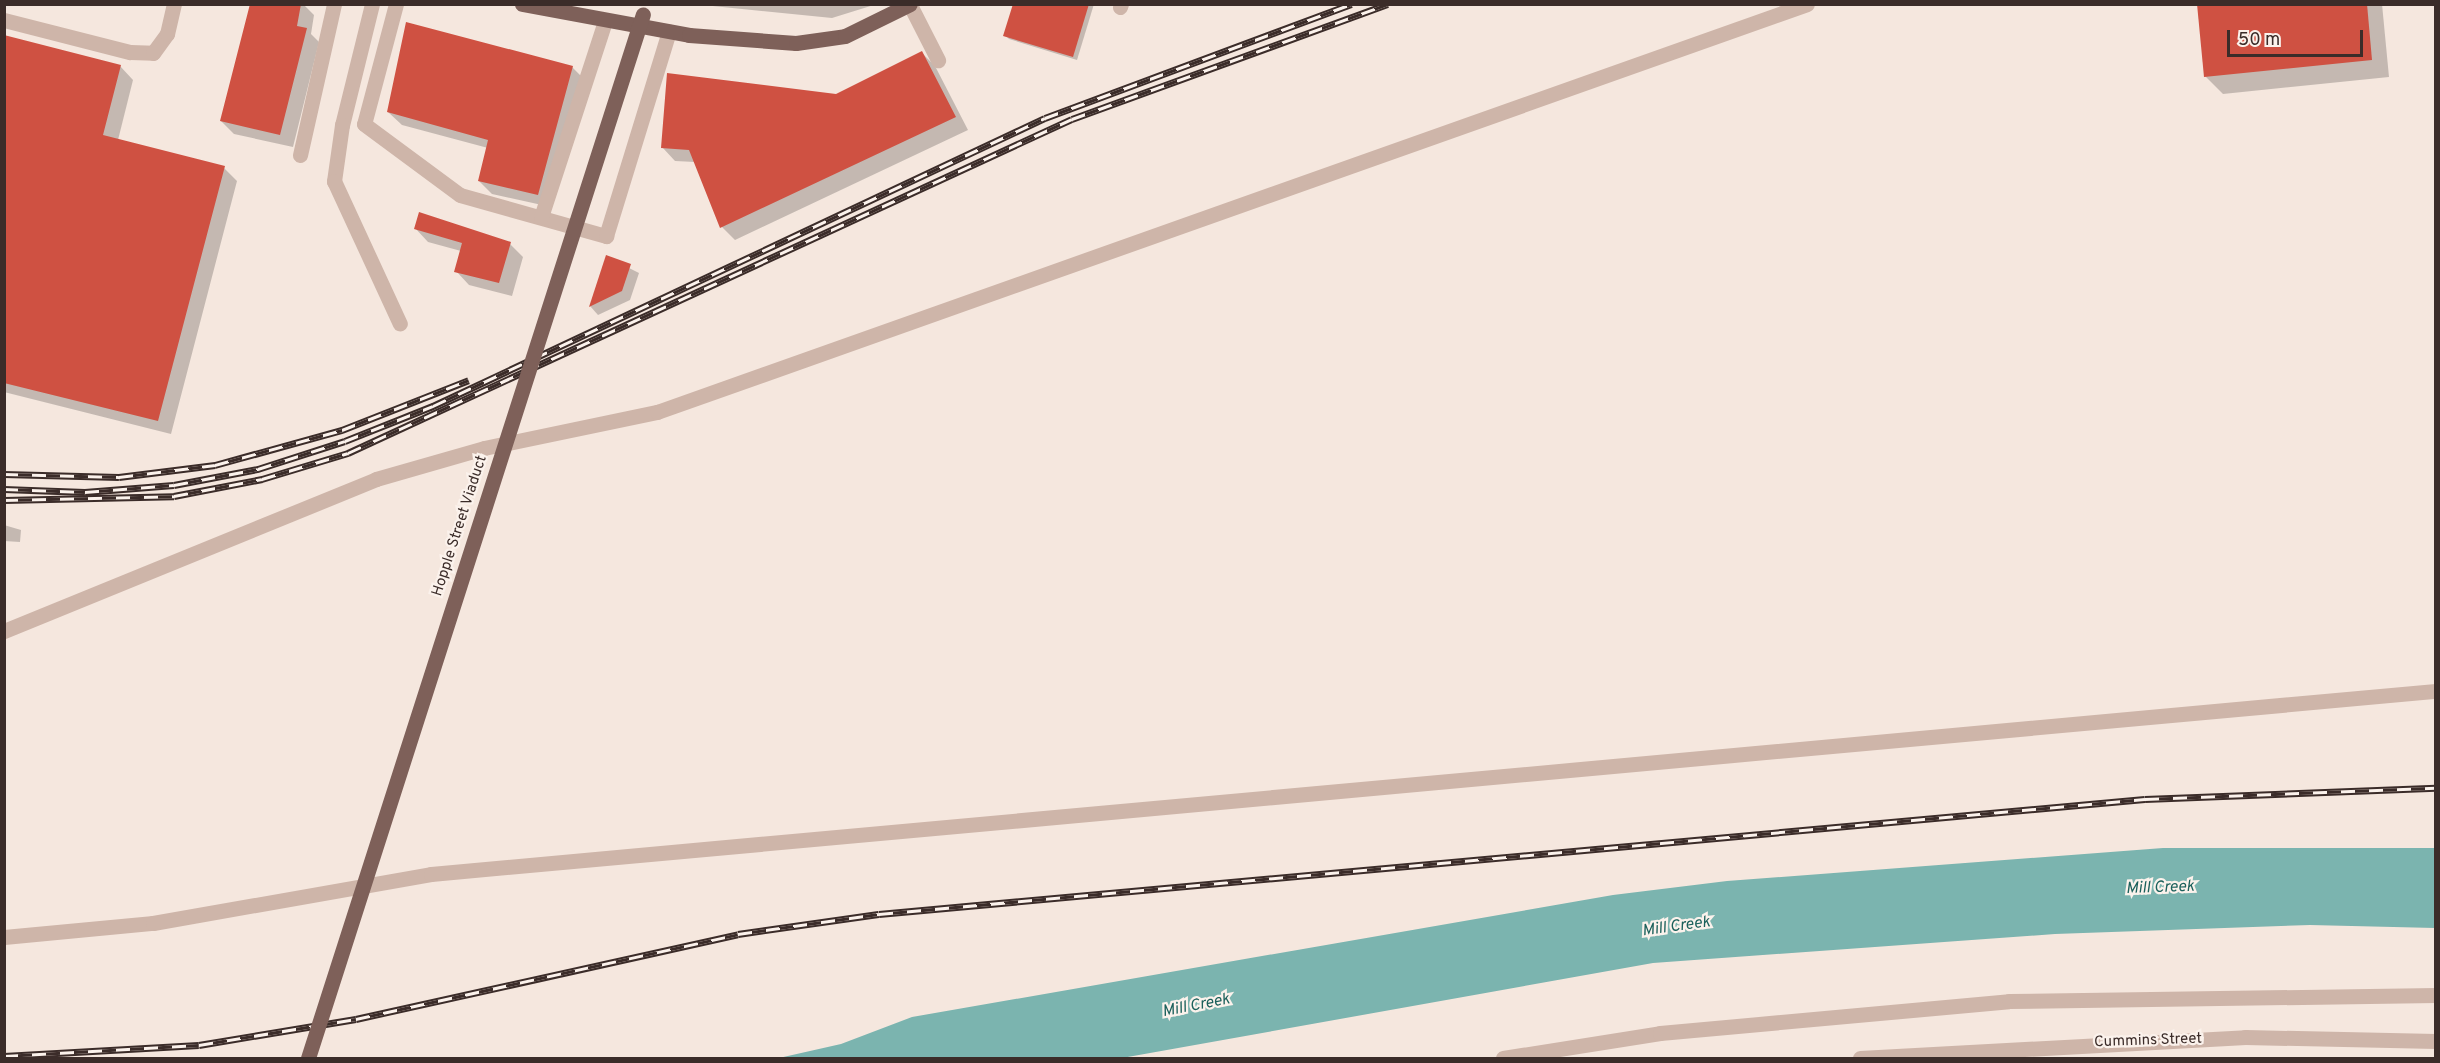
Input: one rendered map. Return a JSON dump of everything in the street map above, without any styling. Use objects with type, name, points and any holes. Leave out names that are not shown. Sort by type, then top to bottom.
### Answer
[{"type":"main road","points":[[522,4],[669,31],[821,41],[869,28],[910,5]]},
{"type":"main road","name":"Hopple Street Viaduct","points":[[308,1059],[646,4]]},
{"type":"street","points":[[4,20],[130,52],[153,53],[167,34],[174,4]]},
{"type":"street","points":[[300,155],[334,4]]},
{"type":"street","points":[[372,4],[342,125],[334,181],[400,324]]},
{"type":"street","points":[[396,4],[364,124],[460,195],[606,236],[669,31]]},
{"type":"street","points":[[4,631],[376,479],[484,448],[657,412],[1807,4]]},
{"type":"street","points":[[910,5],[938,60]]},
{"type":"street","points":[[541,218],[605,21]]},
{"type":"street","points":[[4,937],[153,922],[431,874],[2436,691]]},
{"type":"street","points":[[1503,1059],[1660,1033],[2009,1001],[2436,995]]},
{"type":"street","name":"Cummins Street","points":[[1860,1059],[2245,1037],[2436,1041]]},
{"type":"water","name":"Mill Creek","points":[[2163,848],[2435,848],[2435,928],[2310,925],[2055,934],[1653,963],[1122,1058],[779,1058],[841,1044],[912,1017],[1613,895],[1727,881]]},
{"type":"building","points":[[250,4],[301,4],[297,26],[307,28],[280,135],[220,121]]},
{"type":"building","points":[[1013,4],[1089,4],[1073,57],[1003,36]]},
{"type":"building","points":[[2197,4],[2367,4],[2372,60],[2204,77]]},
{"type":"building","points":[[406,22],[573,66],[538,195],[478,181],[488,140],[387,112]]},
{"type":"building","points":[[4,35],[121,65],[103,135],[225,166],[158,421],[4,383]]},
{"type":"building","points":[[922,51],[956,117],[720,228],[689,150],[661,148],[667,73],[836,94]]},
{"type":"building","points":[[419,212],[511,242],[499,283],[454,272],[462,243],[414,229]]},
{"type":"building","points":[[606,255],[631,264],[622,291],[589,307]]},
{"type":"railway","points":[[4,489],[85,492],[174,485],[258,469],[345,441],[433,406],[1045,118],[1351,4]]},
{"type":"railway","points":[[4,500],[174,496],[262,479],[348,453],[1072,119],[1388,4]]},
{"type":"railway","points":[[4,474],[119,477],[215,465],[342,430],[469,380]]},
{"type":"railway","points":[[4,1056],[199,1045],[356,1019],[738,934],[879,914],[2145,799],[2436,788]]}]
